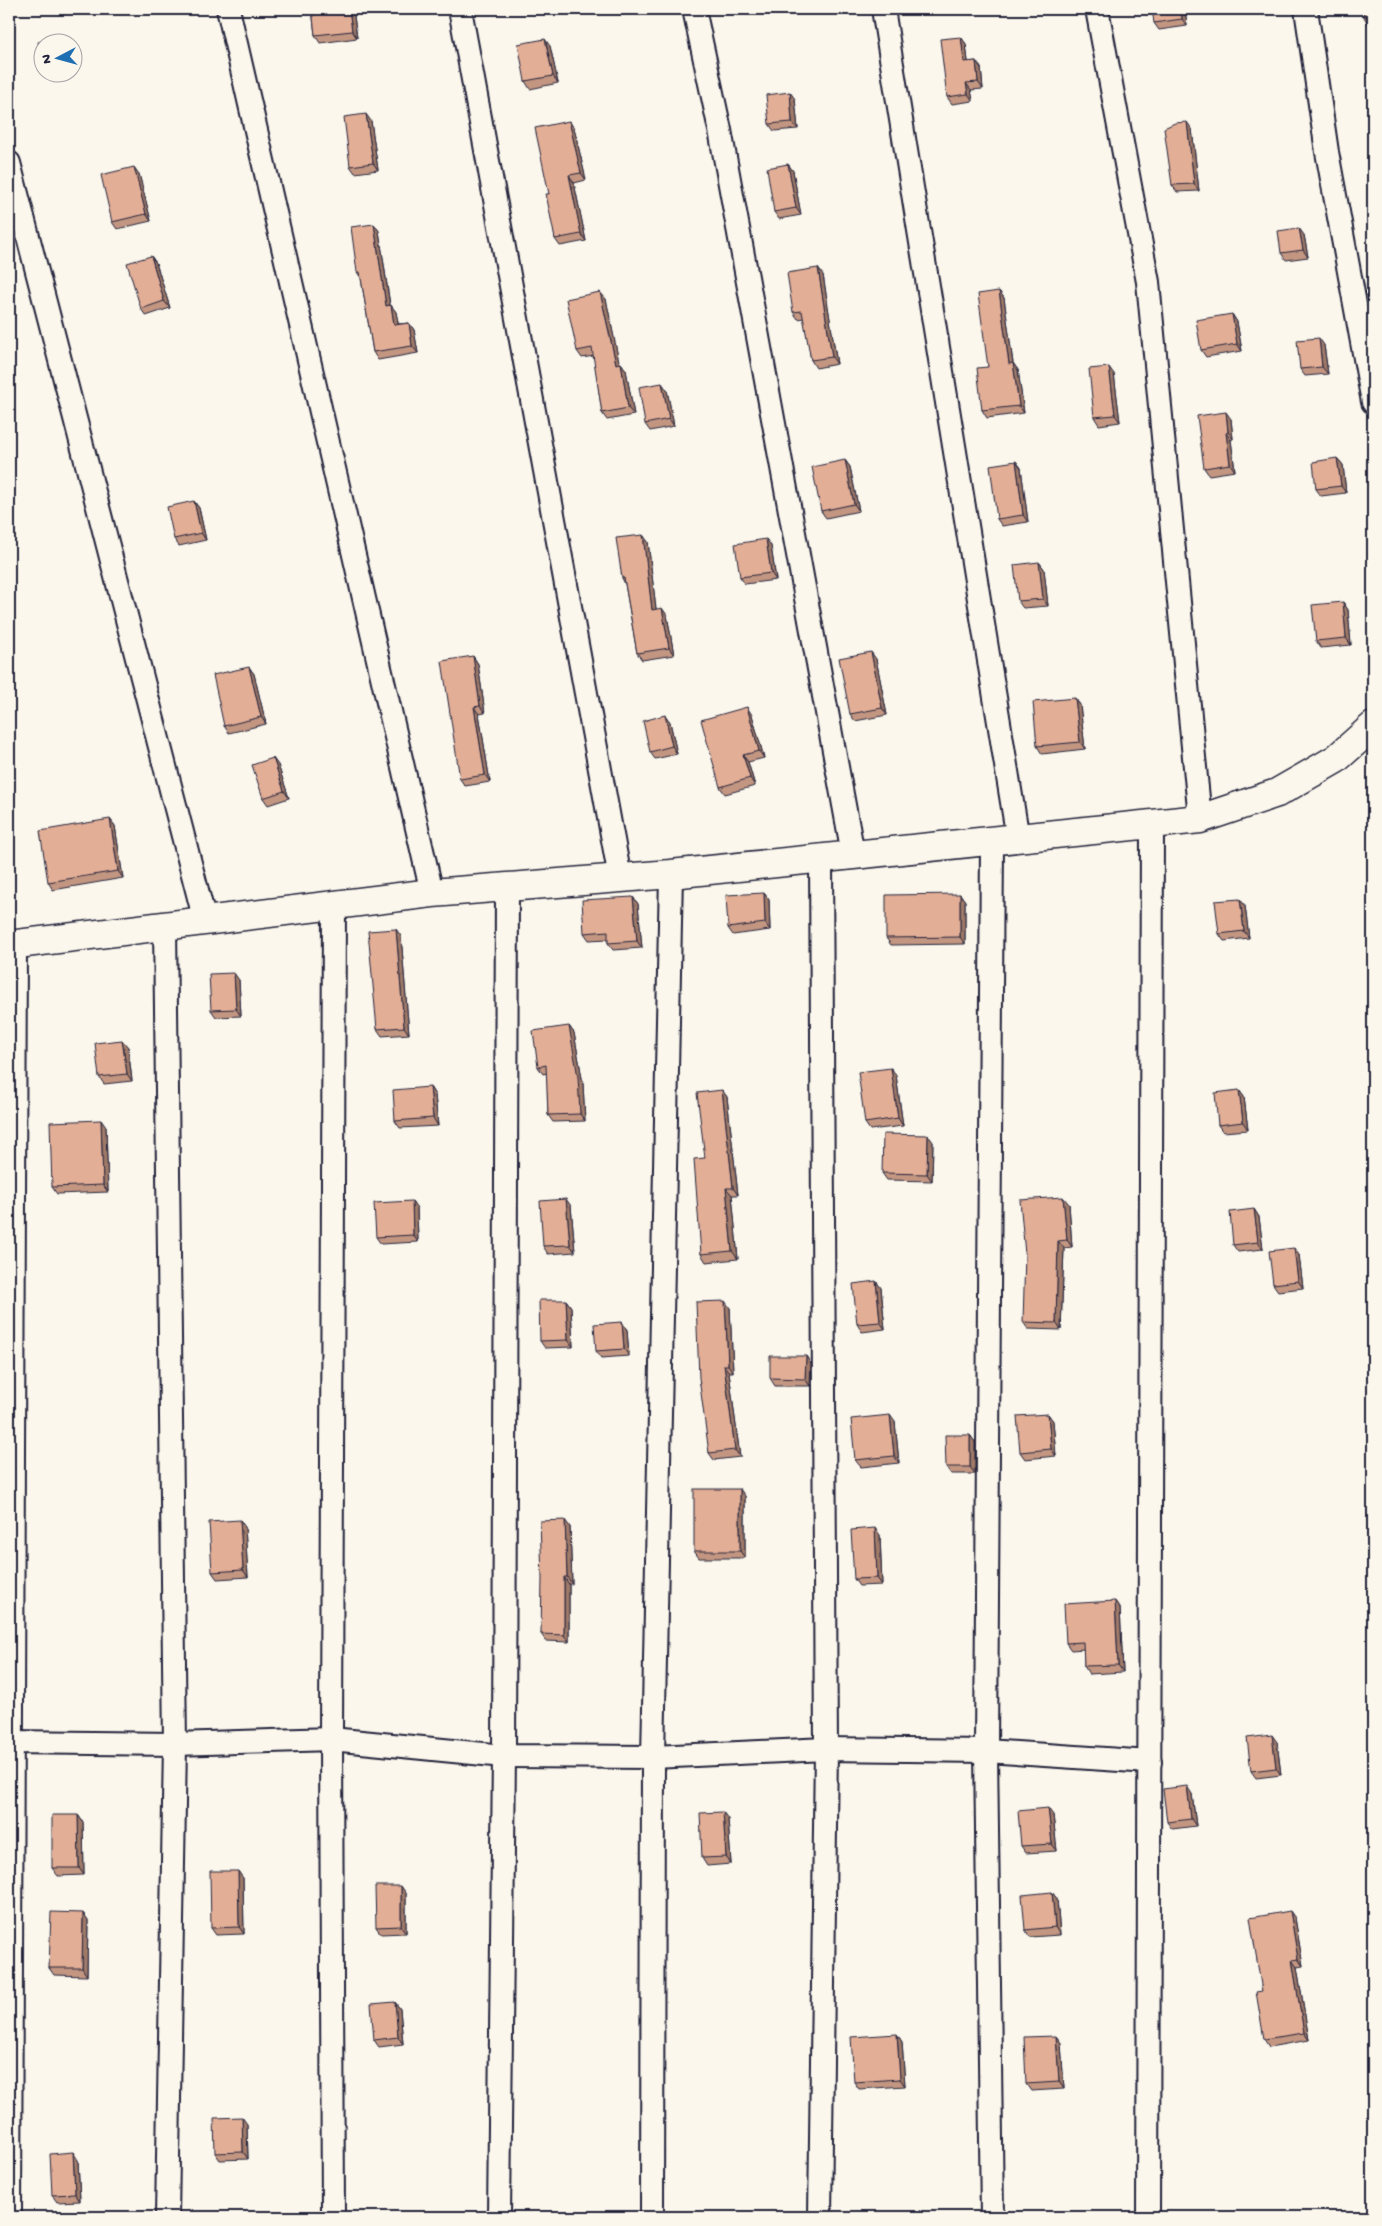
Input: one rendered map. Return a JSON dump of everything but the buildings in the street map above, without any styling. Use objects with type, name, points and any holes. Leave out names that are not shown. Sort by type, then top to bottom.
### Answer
[{"type":"street","points":[[228,9],[432,893]]},
{"type":"street","points":[[460,9],[620,878]]},
{"type":"street","points":[[694,9],[722,139],[853,854]]},
{"type":"street","points":[[883,9],[1018,839]]},
{"type":"street","points":[[1097,9],[1148,282],[1200,819]]},
{"type":"street","points":[[1306,9],[1327,152],[1373,402]]},
{"type":"street","points":[[9,163],[205,921]]},
{"type":"street","points":[[10,2217],[12,945],[432,893],[671,874],[1200,819],[1277,793],[1336,759],[1373,726]]},
{"type":"street","points":[[1148,2217],[1152,824]]},
{"type":"street","points":[[992,842],[986,1750],[992,2217]]},
{"type":"street","points":[[820,2217],[826,1749],[821,858]]},
{"type":"street","points":[[652,2217],[653,1757],[671,874]]},
{"type":"street","points":[[499,2217],[504,1756],[506,886]]},
{"type":"street","points":[[333,2217],[331,1739],[334,905]]},
{"type":"street","points":[[165,927],[174,1744],[167,2217]]},
{"type":"street","points":[[11,1742],[174,1744],[331,1739],[504,1756],[653,1757],[826,1749],[986,1750],[1150,1762]]}]
